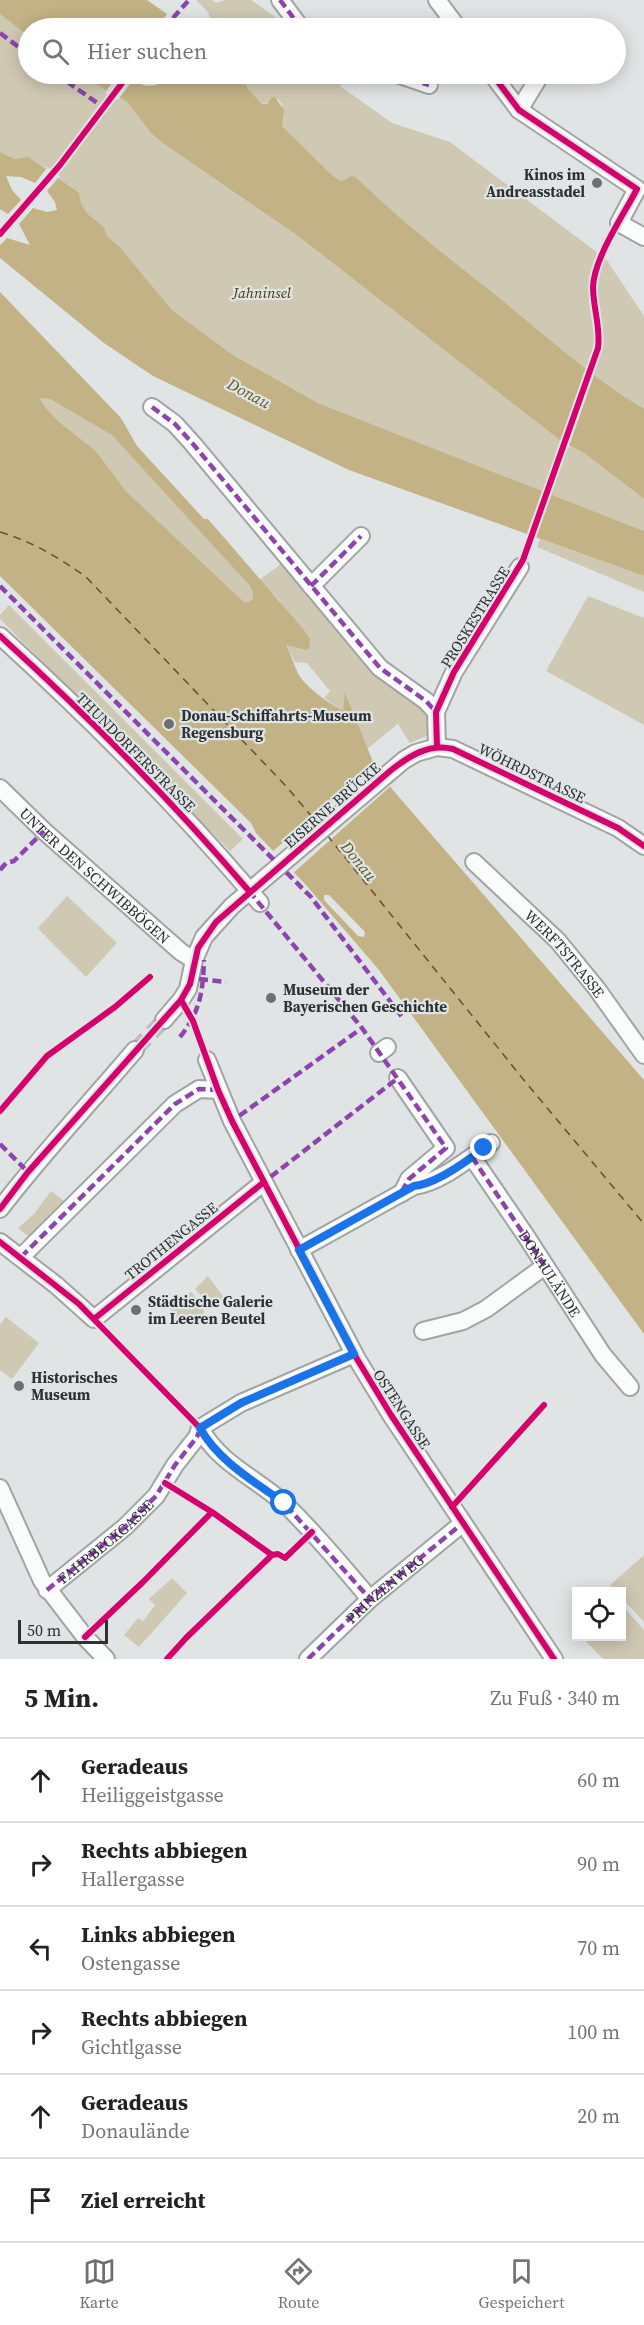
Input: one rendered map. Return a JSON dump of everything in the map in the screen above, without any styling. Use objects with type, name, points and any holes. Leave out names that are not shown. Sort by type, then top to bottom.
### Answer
[{"type":"street","points":[[280,0],[293,18]]},
{"type":"street","points":[[437,0],[450,18]]},
{"type":"street","points":[[500,84],[519,110],[637,189],[619,223],[644,237]]},
{"type":"street","points":[[519,110],[536,84]]},
{"type":"street","points":[[152,406],[175,424],[196,447],[380,668],[426,701],[436,712],[437,747]]},
{"type":"street","points":[[311,586],[361,536]]},
{"type":"street","name":"PROSKESTRASSE","points":[[436,712],[454,672],[520,567]]},
{"type":"street","name":"THUNDORFERSTRASSE","points":[[0,636],[155,788],[254,897]]},
{"type":"street","name":"EISERNE BRÜCKE","points":[[164,1020],[181,1000],[190,984],[198,948],[212,927],[254,897],[277,868],[390,771],[416,753],[437,747]]},
{"type":"street","name":"WÖHRDSTRASSE","points":[[437,747],[453,749],[508,774],[618,828],[644,846]]},
{"type":"street","name":"UNTER DEN SCHWIBBÖGEN","points":[[0,788],[53,839],[181,952],[194,960]]},
{"type":"street","name":"WERFTSTRASSE","points":[[474,862],[565,948],[610,1005],[644,1055]]},
{"type":"street","points":[[0,1209],[41,1157],[135,1050]]},
{"type":"street","name":"OSTENGASSE","points":[[207,1060],[218,1090],[354,1354],[391,1415],[554,1659]]},
{"type":"street","points":[[398,1078],[446,1148],[409,1179],[401,1193]]},
{"type":"street","points":[[0,1242],[21,1257],[175,1104],[200,1089],[218,1090]]},
{"type":"street","points":[[299,1250],[414,1186],[423,1185],[456,1167],[491,1143]]},
{"type":"street","name":"DONAULÄNDE","points":[[472,1158],[603,1355],[630,1386]]},
{"type":"street","name":"TROTHENGASSE","points":[[21,1257],[94,1318],[264,1182]]},
{"type":"street","points":[[423,1331],[463,1321],[486,1309],[545,1266]]},
{"type":"street","points":[[354,1354],[241,1403],[200,1428],[207,1441],[236,1468],[284,1503],[370,1599]]},
{"type":"street","name":"FAHRBECKGASSE","points":[[47,1590],[125,1527],[156,1496],[200,1428]]},
{"type":"street","points":[[0,1488],[47,1590],[106,1659]]},
{"type":"street","name":"PRINZENWEG","points":[[308,1659],[370,1599],[463,1523]]},
{"type":"green space","points":[[196,0],[212,0],[216,3],[225,0],[251,0],[277,18],[210,18],[208,12]]},
{"type":"green space","name":"Jahninsel","points":[[0,14],[18,28],[18,84],[96,84],[127,102],[151,133],[164,144],[298,236],[561,441],[584,453],[644,499],[644,531],[318,403],[233,355],[172,310],[119,246],[107,236],[104,227],[89,215],[81,204],[15,159],[0,152]]},
{"type":"green space","points":[[247,84],[341,84],[340,86],[392,123],[450,142],[606,259],[644,316],[644,409],[566,353],[439,251],[356,177],[348,177],[341,181],[333,176],[282,126],[282,104],[278,99],[262,104],[248,89]]},
{"type":"green space","points":[[40,397],[50,399],[113,435],[249,585],[253,598],[249,602],[244,602],[126,491],[96,451],[58,421]]},
{"type":"green space","points":[[540,539],[644,576],[644,592],[537,547]]},
{"type":"green space","points":[[288,559],[380,668],[426,701],[436,732],[410,743],[398,724],[367,749],[346,694],[343,712],[324,698],[330,691],[307,663],[295,662],[286,644],[306,650],[279,600],[259,580]]},
{"type":"green space","points":[[588,596],[644,618],[644,725],[546,671]]},
{"type":"green space","points":[[9,605],[243,839],[230,851],[0,619],[0,615]]},
{"type":"green space","points":[[67,896],[117,943],[86,977],[38,928]]},
{"type":"green space","points":[[51,1191],[68,1204],[32,1239],[18,1228],[34,1214]]},
{"type":"green space","points":[[208,1276],[225,1299],[220,1302],[212,1298],[205,1301],[195,1289]]},
{"type":"green space","points":[[191,1292],[203,1305],[204,1313],[185,1326],[171,1310]]},
{"type":"green space","points":[[6,1317],[39,1343],[12,1379],[0,1370],[0,1324]]},
{"type":"green space","points":[[644,1555],[644,1622],[626,1602],[626,1587],[610,1585]]},
{"type":"green space","points":[[172,1578],[187,1593],[139,1647],[124,1635],[138,1618],[143,1621],[155,1605],[149,1599]]},
{"type":"green space","points":[[626,1610],[644,1630],[644,1659],[603,1659],[586,1641],[626,1641]]},
{"type":"water","points":[[0,0],[147,0],[173,18],[18,18],[18,28],[0,14]]},
{"type":"water","points":[[96,84],[246,84],[262,104],[267,104],[272,97],[275,97],[284,110],[282,126],[333,176],[341,181],[351,176],[356,177],[422,236],[566,353],[644,409],[644,499],[584,453],[561,441],[298,236],[164,144],[151,133],[127,102]]},
{"type":"water","name":"Donau","points":[[0,152],[15,159],[28,157],[79,193],[81,204],[89,215],[104,227],[107,236],[119,246],[172,310],[233,355],[318,403],[644,531],[644,576],[349,470],[153,376],[104,343],[0,258]]},
{"type":"water","name":"Donau","points":[[0,292],[121,418],[137,446],[204,519],[208,519],[304,630],[310,640],[309,649],[286,645],[304,682],[317,694],[343,711],[345,692],[373,762],[392,789],[644,1080],[644,1334],[379,970],[306,885],[256,833],[251,823],[0,576]],"holes":[[[40,398],[50,399],[112,435],[249,585],[253,598],[249,602],[244,602],[126,491],[96,451],[58,421]]]},
{"type":"pier","points":[[169,12],[177,18],[164,18]]},
{"type":"pier","points":[[111,84],[130,84],[118,100],[105,93]]},
{"type":"pier","points":[[40,162],[61,177],[47,191],[55,202],[57,210],[47,212],[33,208],[19,224],[30,245],[7,238],[0,245],[0,209],[8,214],[21,200],[12,190],[6,176],[21,177],[35,183],[47,168]]},
{"type":"pier","points":[[587,366],[595,372],[568,449],[560,443]]},
{"type":"pier","points":[[543,489],[552,493],[535,540],[526,537]]},
{"type":"pier","points":[[376,761],[393,784],[292,874],[271,853]]},
{"type":"pier","points":[[324,895],[329,895],[365,932],[364,937],[358,936],[324,900]]},
{"type":"ferry route","points":[[0,532],[45,551],[86,577],[286,786],[318,824]]},
{"type":"ferry route","points":[[327,835],[523,1079],[644,1224]]},
{"type":"tunnel","points":[[135,1050],[164,1020]]},
{"type":"marked path","points":[[173,18],[189,0]]},
{"type":"marked path","points":[[280,0],[294,18]]},
{"type":"marked path","points":[[0,33],[18,46]]},
{"type":"marked path","points":[[70,84],[103,107]]},
{"type":"marked path","points":[[152,407],[175,424],[193,444],[380,668],[426,701],[436,712],[436,717]]},
{"type":"marked path","points":[[311,586],[361,536]]},
{"type":"marked path","points":[[0,586],[311,897],[402,1017]]},
{"type":"marked path","points":[[0,870],[6,863],[14,861],[44,831]]},
{"type":"marked path","points":[[249,891],[362,1028],[446,1148],[409,1179],[401,1193]]},
{"type":"marked path","points":[[180,1037],[192,1019],[199,1001],[204,960]]},
{"type":"marked path","points":[[199,979],[226,982]]},
{"type":"marked path","points":[[230,1117],[232,1121],[362,1028]]},
{"type":"marked path","points":[[260,1185],[398,1078]]},
{"type":"marked path","points":[[21,1257],[175,1104],[199,1089],[218,1090]]},
{"type":"marked path","points":[[299,1250],[414,1186],[444,1175],[491,1143]]},
{"type":"marked path","points":[[0,1144],[28,1172]]},
{"type":"marked path","points":[[472,1157],[545,1266]]},
{"type":"marked path","points":[[197,1425],[207,1441],[236,1468],[284,1503],[370,1599]]},
{"type":"marked path","points":[[47,1590],[125,1527],[156,1496],[175,1465],[197,1437],[200,1428]]},
{"type":"marked path","points":[[308,1659],[370,1599],[463,1523]]},
{"type":"cycle path","points":[[0,234],[60,165],[121,84]]},
{"type":"cycle path","points":[[437,747],[436,712],[454,672],[523,560],[598,348],[593,287],[598,263],[637,189],[519,110],[500,84]]},
{"type":"cycle path","points":[[0,636],[129,760],[249,891]]},
{"type":"cycle path","points":[[0,1209],[28,1172],[181,1000],[190,984],[198,948],[216,922],[404,760],[428,749],[453,749],[618,828],[644,846]]},
{"type":"cycle path","points":[[0,1111],[47,1056],[115,1007],[150,977]]},
{"type":"cycle path","points":[[181,1000],[193,1021],[232,1121],[357,1359],[391,1415],[554,1659]]},
{"type":"cycle path","points":[[94,1319],[264,1182]]},
{"type":"cycle path","points":[[0,1242],[79,1304],[200,1428]]},
{"type":"cycle path","points":[[452,1507],[544,1405]]},
{"type":"cycle path","points":[[165,1483],[212,1512],[272,1555]]},
{"type":"cycle path","points":[[85,1637],[212,1512]]},
{"type":"cycle path","points":[[167,1659],[272,1555],[278,1554],[285,1558],[312,1532]]},
{"type":"place","name":"Kinos im Andreasstadel","points":[[597,183]]},
{"type":"place","name":"Donau-Schiffahrts-Museum Regensburg","points":[[169,724]]},
{"type":"place","name":"Museum der Bayerischen Geschichte","points":[[271,998]]},
{"type":"place","name":"Städtische Galerie im Leeren Beutel","points":[[136,1310]]},
{"type":"place","name":"Historisches Museum","points":[[19,1386]]},
{"type":"route","points":[[284,1503],[236,1468],[207,1441],[200,1428],[241,1403],[354,1354],[299,1250],[414,1186],[423,1185],[456,1167],[484,1148]]}]
